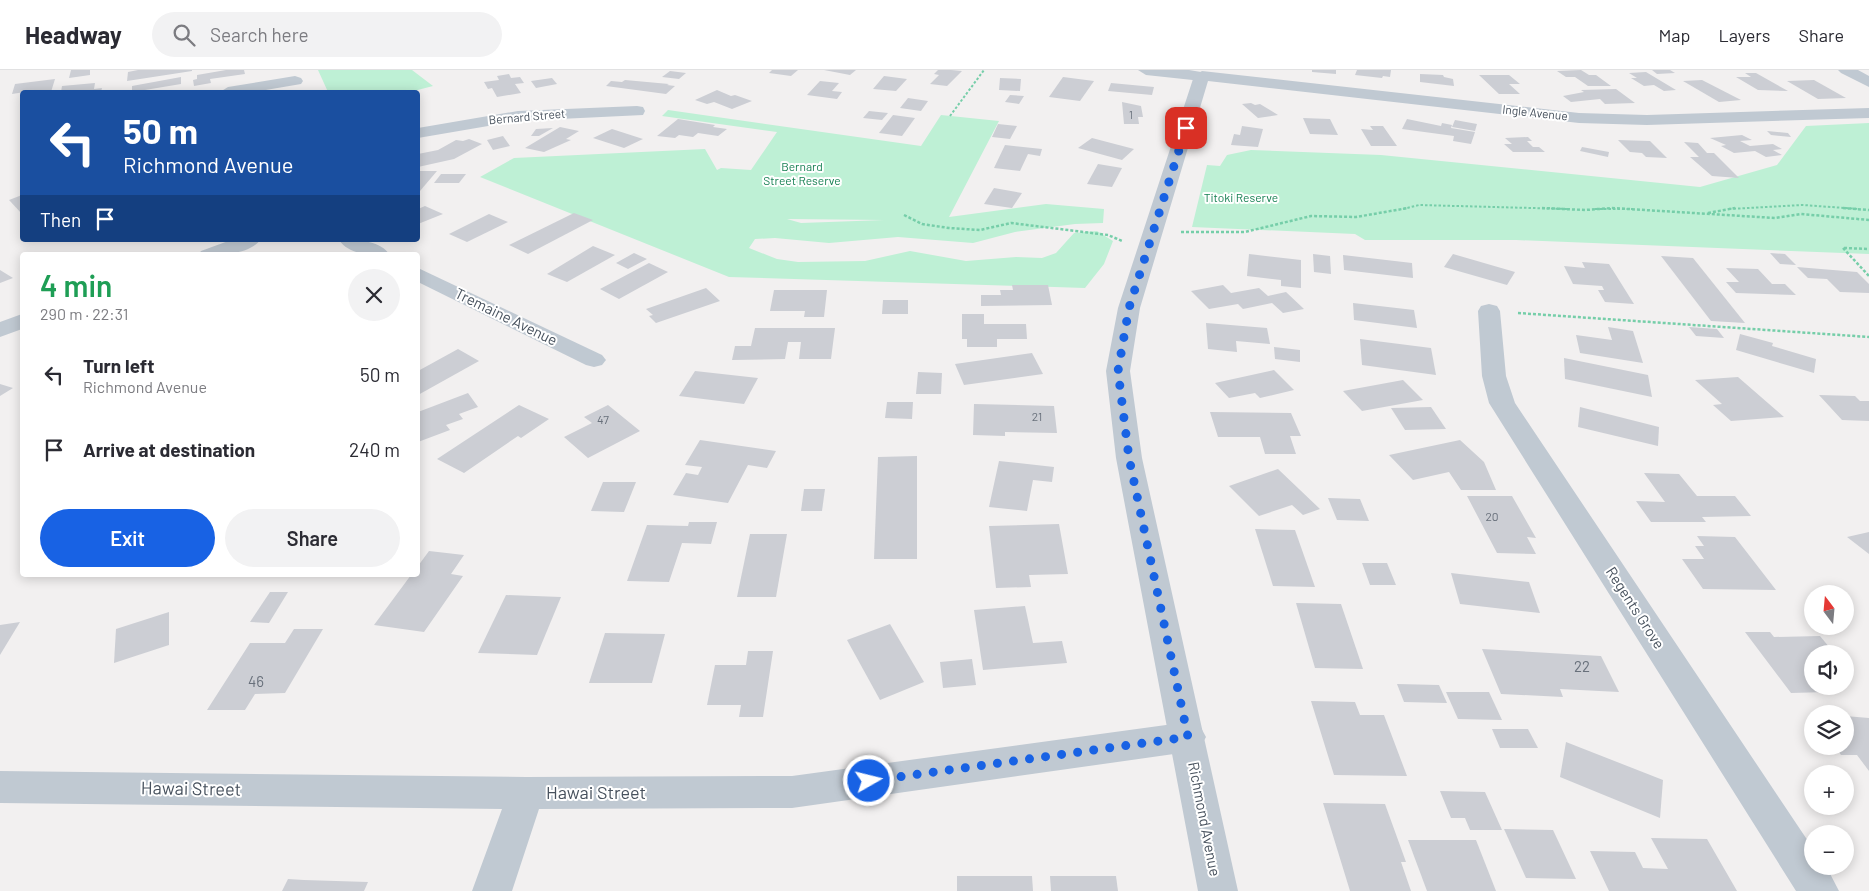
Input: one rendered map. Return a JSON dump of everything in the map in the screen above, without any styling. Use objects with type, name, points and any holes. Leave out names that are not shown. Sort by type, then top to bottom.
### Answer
[{"type":"street","name":"Ingle Avenue","points":[[1146,70],[1580,118],[1647,120],[1869,113]]},
{"type":"street","points":[[1846,70],[1869,82]]},
{"type":"street","name":"Richmond Avenue","points":[[1202,76],[1129,308],[1118,371],[1129,458],[1188,737],[1218,891]]},
{"type":"street","points":[[240,90],[295,81]]},
{"type":"street","name":"Bernard Street","points":[[420,133],[518,116],[637,111]]},
{"type":"street","points":[[216,252],[244,242]]},
{"type":"street","points":[[353,242],[374,252]]},
{"type":"street","name":"Tremaine Avenue","points":[[420,275],[594,360]]},
{"type":"street","name":"Regents Grove","points":[[1489,311],[1494,376],[1502,403],[1819,891]]},
{"type":"street","points":[[0,330],[20,323]]},
{"type":"street","name":"Hawai Street","points":[[0,787],[526,793],[792,792],[1188,737]]},
{"type":"street","points":[[492,891],[526,793]]},
{"type":"path","points":[[950,116],[984,70]]},
{"type":"path","points":[[1176,232],[1245,232],[1311,216],[1356,217],[1389,213],[1419,205],[1476,205],[1586,210],[1612,208],[1774,218],[1801,214],[1869,220]]},
{"type":"path","points":[[1705,213],[1741,207],[1803,205],[1869,210]]},
{"type":"path","points":[[904,215],[922,224],[949,228],[980,230],[1011,223],[1108,236],[1117,241],[1128,242]]},
{"type":"path","points":[[1869,249],[1843,248],[1869,276]]},
{"type":"path","points":[[1489,311],[1869,336]]},
{"type":"green space","points":[[318,70],[412,70],[433,86],[418,90],[327,90]]},
{"type":"green space","name":"Bernard Street Reserve","points":[[668,110],[921,146],[941,115],[999,121],[949,217],[1046,204],[1104,209],[1103,223],[1075,224],[1015,232],[973,243],[898,237],[829,243],[775,238],[755,239],[749,248],[777,259],[798,262],[865,261],[910,251],[966,261],[1016,257],[1042,258],[1056,253],[1074,233],[1097,231],[1113,241],[1104,264],[1085,288],[729,277],[480,177],[514,158],[705,149],[717,170],[721,168],[751,170],[777,132],[662,116]],"holes":[[[787,219],[884,220],[801,223]]]},
{"type":"green space","name":"Titoki Reserve","points":[[1869,123],[1869,254],[1516,240],[1365,240],[1355,234],[1192,227],[1207,165],[1220,166],[1227,155],[1251,150],[1381,155],[1700,187],[1777,165],[1806,126]]},
{"type":"building","points":[[71,70],[90,70],[90,75],[69,78]]},
{"type":"building","points":[[138,70],[192,71],[127,81],[128,72]]},
{"type":"building","points":[[226,70],[244,70],[245,74],[210,79],[211,83],[194,86],[193,80],[197,79],[197,75]]},
{"type":"building","points":[[772,70],[798,70],[791,76],[769,73]]},
{"type":"building","points":[[824,70],[856,70],[850,75]]},
{"type":"building","points":[[938,70],[962,71],[947,86],[930,84],[939,75],[934,74]]},
{"type":"building","points":[[1312,70],[1336,70],[1336,74],[1312,72]]},
{"type":"building","points":[[1357,70],[1391,70],[1390,77],[1383,76],[1382,78],[1355,75]]},
{"type":"building","points":[[1581,70],[1589,75],[1596,75],[1611,86],[1588,86],[1575,77],[1566,77],[1557,71]]},
{"type":"building","points":[[1652,70],[1670,70],[1675,73],[1657,74]]},
{"type":"building","points":[[670,71],[686,73],[679,79],[662,77]]},
{"type":"building","points":[[1646,72],[1676,90],[1664,91],[1654,85],[1644,86],[1631,78],[1637,78],[1629,73]]},
{"type":"building","points":[[1745,73],[1756,73],[1788,91],[1758,90],[1736,77],[1751,77]]},
{"type":"building","points":[[509,74],[511,78],[520,77],[524,83],[515,84],[521,93],[497,97],[492,88],[488,89],[484,82],[499,80],[497,76]]},
{"type":"building","points":[[1420,74],[1443,75],[1453,79],[1454,86],[1420,82]]},
{"type":"building","points":[[1479,75],[1509,75],[1520,84],[1509,84],[1520,94],[1499,94]]},
{"type":"building","points":[[884,76],[907,79],[896,91],[873,89]]},
{"type":"building","points":[[181,77],[181,84],[145,90],[132,90],[132,86]]},
{"type":"building","points":[[1063,77],[1094,81],[1080,101],[1049,97]]},
{"type":"building","points":[[552,78],[557,84],[536,88],[531,81]]},
{"type":"building","points":[[1000,78],[1021,79],[1020,91],[999,90]]},
{"type":"building","points":[[55,79],[52,90],[20,90],[20,93],[12,94],[15,84]]},
{"type":"building","points":[[625,80],[675,86],[666,94],[606,86],[611,81],[622,82]]},
{"type":"building","points":[[1702,80],[1741,100],[1719,102],[1683,81]]},
{"type":"building","points":[[1814,80],[1846,98],[1818,99],[1787,81]]},
{"type":"building","points":[[820,81],[839,83],[832,91],[842,92],[837,99],[807,95]]},
{"type":"building","points":[[95,83],[94,89],[102,88],[102,90],[61,90],[62,86]]},
{"type":"building","points":[[1111,83],[1154,87],[1152,95],[1108,91]]},
{"type":"building","points":[[1616,89],[1635,103],[1605,104],[1600,99],[1571,102],[1563,96],[1584,92],[1581,90]]},
{"type":"building","points":[[717,90],[731,96],[735,95],[752,101],[732,109],[714,102],[707,104],[695,100]]},
{"type":"building","points":[[1010,95],[1024,96],[1019,104],[1005,102]]},
{"type":"building","points":[[908,98],[928,101],[921,111],[900,108]]},
{"type":"building","points":[[1122,102],[1141,106],[1143,117],[1138,117],[1139,124],[1124,124]]},
{"type":"building","points":[[1251,103],[1255,105],[1260,104],[1278,115],[1258,118],[1242,104]]},
{"type":"building","points":[[869,111],[888,113],[882,120],[863,118]]},
{"type":"building","points":[[893,115],[915,118],[902,136],[879,133]]},
{"type":"building","points":[[1303,118],[1330,119],[1338,135],[1310,134]]},
{"type":"building","points":[[678,119],[715,125],[713,127],[727,129],[718,136],[698,133],[693,137],[679,135],[675,138],[657,136]]},
{"type":"building","points":[[1407,119],[1441,126],[1442,123],[1452,125],[1451,128],[1475,132],[1471,144],[1453,141],[1454,136],[1402,129]]},
{"type":"building","points":[[1455,120],[1477,124],[1475,131],[1452,127]]},
{"type":"building","points":[[998,124],[1017,126],[1010,139],[992,137]]},
{"type":"building","points":[[1242,126],[1263,129],[1258,147],[1231,145],[1234,134],[1240,135]]},
{"type":"building","points":[[1370,126],[1383,126],[1397,146],[1371,146],[1361,129],[1373,130]]},
{"type":"building","points":[[560,127],[579,131],[566,139],[571,140],[544,152],[525,148]]},
{"type":"building","points":[[553,128],[539,136],[531,136],[536,129]]},
{"type":"building","points":[[612,129],[643,139],[624,148],[593,138]]},
{"type":"building","points":[[1767,131],[1788,133],[1791,137],[1771,135]]},
{"type":"building","points":[[1742,135],[1752,140],[1740,141],[1750,146],[1773,144],[1782,149],[1773,150],[1782,155],[1766,157],[1755,151],[1734,153],[1721,146],[1726,145],[1710,138]]},
{"type":"building","points":[[503,136],[510,146],[493,150],[487,140]]},
{"type":"building","points":[[1528,137],[1532,141],[1527,141],[1533,147],[1539,147],[1545,152],[1513,152],[1504,144],[1512,144],[1505,138]]},
{"type":"building","points":[[1092,138],[1134,149],[1122,160],[1078,148]]},
{"type":"building","points":[[469,139],[482,144],[454,159],[420,167],[420,154],[438,150],[456,140],[463,141]]},
{"type":"building","points":[[1618,140],[1650,141],[1667,158],[1646,157],[1642,153],[1630,152]]},
{"type":"building","points":[[1684,142],[1698,143],[1707,153],[1714,153],[1739,178],[1712,176],[1690,157],[1699,157]]},
{"type":"building","points":[[1005,145],[1042,149],[1040,156],[1028,154],[1020,171],[994,168]]},
{"type":"building","points":[[1582,147],[1609,152],[1608,157],[1580,151]]},
{"type":"building","points":[[1098,164],[1122,168],[1112,187],[1087,184]]},
{"type":"building","points":[[420,171],[437,171],[420,191]]},
{"type":"building","points":[[441,174],[466,174],[459,183],[434,183]]},
{"type":"building","points":[[994,188],[1022,193],[1012,208],[984,204]]},
{"type":"building","points":[[20,196],[20,212],[9,200]]},
{"type":"building","points":[[425,206],[443,214],[420,223],[420,208]]},
{"type":"building","points":[[574,213],[593,220],[528,254],[509,245]]},
{"type":"building","points":[[489,214],[508,222],[467,242],[449,234]]},
{"type":"building","points":[[593,246],[615,255],[567,282],[547,274]]},
{"type":"building","points":[[634,253],[647,259],[628,269],[616,263]]},
{"type":"building","points":[[1770,253],[1785,254],[1796,265],[1780,264]]},
{"type":"building","points":[[1249,254],[1301,260],[1301,288],[1281,286],[1281,280],[1247,276]]},
{"type":"building","points":[[1313,254],[1330,256],[1331,274],[1314,272]]},
{"type":"building","points":[[1453,254],[1515,272],[1507,285],[1444,267]]},
{"type":"building","points":[[1343,255],[1412,263],[1413,278],[1344,270]]},
{"type":"building","points":[[1661,256],[1693,258],[1745,323],[1711,321]]},
{"type":"building","points":[[1582,262],[1609,264],[1634,304],[1605,302],[1598,290],[1604,290],[1602,286],[1573,284],[1564,266],[1585,268]]},
{"type":"building","points":[[649,263],[668,272],[619,299],[600,289]]},
{"type":"building","points":[[1797,267],[1857,272],[1869,284],[1869,293],[1840,292],[1827,279],[1808,278]]},
{"type":"building","points":[[1726,268],[1758,269],[1772,284],[1785,284],[1796,295],[1736,293],[1726,282],[1739,282]]},
{"type":"building","points":[[0,270],[13,278],[0,283]]},
{"type":"building","points":[[1012,285],[1048,285],[1052,305],[981,306],[981,295],[1001,295],[1000,290],[1013,290]]},
{"type":"building","points":[[1223,285],[1231,293],[1259,288],[1268,296],[1286,292],[1304,309],[1283,313],[1272,303],[1243,309],[1238,304],[1209,309],[1191,291]]},
{"type":"building","points":[[706,288],[720,301],[656,323],[649,316],[653,315],[646,309]]},
{"type":"building","points":[[774,290],[827,290],[824,317],[804,317],[805,311],[770,311]]},
{"type":"building","points":[[883,300],[908,300],[908,314],[882,314]]},
{"type":"building","points":[[1353,303],[1414,310],[1417,328],[1354,320]]},
{"type":"building","points":[[962,314],[984,314],[984,324],[1026,324],[1027,339],[997,339],[997,347],[967,347],[967,339],[962,339]]},
{"type":"building","points":[[1206,323],[1267,328],[1270,344],[1236,341],[1237,352],[1208,349]]},
{"type":"building","points":[[1608,327],[1633,331],[1643,363],[1580,353],[1576,335],[1612,340]]},
{"type":"building","points":[[1689,327],[1717,329],[1724,338],[1696,336]]},
{"type":"building","points":[[755,328],[835,328],[831,359],[799,359],[801,342],[788,342],[785,359],[732,360],[735,346],[751,346]]},
{"type":"building","points":[[1740,334],[1773,343],[1772,346],[1816,359],[1814,373],[1736,350]]},
{"type":"building","points":[[1360,339],[1431,348],[1436,375],[1362,365]]},
{"type":"building","points":[[1274,347],[1300,350],[1300,362],[1275,359]]},
{"type":"building","points":[[458,349],[479,361],[420,394],[420,370]]},
{"type":"building","points":[[1032,353],[1043,374],[964,385],[955,364]]},
{"type":"building","points":[[1564,358],[1648,375],[1652,397],[1565,379]]},
{"type":"building","points":[[1274,370],[1294,390],[1260,398],[1255,393],[1229,398],[1215,383]]},
{"type":"building","points":[[695,371],[758,378],[744,404],[679,396]]},
{"type":"building","points":[[918,372],[942,373],[941,394],[916,394]]},
{"type":"building","points":[[1738,377],[1784,417],[1731,421],[1713,405],[1722,404],[1695,380]]},
{"type":"building","points":[[1403,380],[1423,400],[1362,411],[1343,391]]},
{"type":"building","points":[[0,384],[13,388],[0,396]]},
{"type":"building","points":[[468,393],[478,407],[459,414],[463,419],[446,425],[450,430],[420,441],[420,411]]},
{"type":"building","points":[[1819,395],[1855,396],[1860,401],[1869,401],[1869,421],[1842,420]]},
{"type":"building","points":[[887,402],[913,402],[912,419],[885,418]]},
{"type":"building","points":[[974,404],[1054,406],[1057,433],[1005,432],[1005,436],[973,435]]},
{"type":"building","points":[[519,405],[549,419],[521,438],[518,436],[464,473],[437,459]]},
{"type":"building","points":[[608,405],[640,431],[588,458],[564,437],[592,423],[584,417]]},
{"type":"building","points":[[1431,407],[1446,429],[1405,430],[1391,408]]},
{"type":"building","points":[[1580,407],[1659,427],[1658,446],[1578,427]]},
{"type":"building","points":[[1210,412],[1291,413],[1301,436],[1290,436],[1296,454],[1265,454],[1260,437],[1218,437]]},
{"type":"building","points":[[700,440],[776,451],[767,468],[748,465],[728,503],[673,495],[686,473],[698,475],[702,467],[685,465]]},
{"type":"building","points":[[1460,440],[1484,462],[1496,490],[1461,490],[1449,472],[1413,480],[1389,455]]},
{"type":"building","points":[[917,456],[917,559],[874,559],[878,457]]},
{"type":"building","points":[[999,461],[1054,467],[1052,482],[1033,480],[1027,511],[989,507]]},
{"type":"building","points":[[1278,469],[1320,509],[1303,515],[1292,505],[1259,516],[1229,486]]},
{"type":"building","points":[[1644,473],[1679,474],[1697,496],[1735,496],[1751,516],[1702,517],[1706,522],[1651,522],[1636,501],[1665,502]]},
{"type":"building","points":[[603,482],[636,482],[624,512],[591,511]]},
{"type":"building","points":[[804,489],[825,489],[822,511],[801,511]]},
{"type":"building","points":[[1467,496],[1512,496],[1536,538],[1527,537],[1536,554],[1497,553]]},
{"type":"building","points":[[1328,498],[1360,499],[1369,521],[1337,520]]},
{"type":"building","points":[[689,522],[717,522],[711,544],[682,543],[669,582],[627,581],[647,525],[688,526]]},
{"type":"building","points":[[1059,524],[1068,574],[1029,575],[1031,587],[996,588],[989,526]]},
{"type":"building","points":[[1255,529],[1295,530],[1315,587],[1273,586]]},
{"type":"building","points":[[1869,532],[1869,554],[1847,537]]},
{"type":"building","points":[[750,534],[787,534],[776,597],[737,597]]},
{"type":"building","points":[[1697,536],[1735,537],[1776,590],[1703,589],[1682,559],[1704,559],[1695,546],[1704,546]]},
{"type":"building","points":[[429,551],[464,555],[451,574],[463,576],[424,632],[374,625],[410,577],[420,577],[420,563]]},
{"type":"building","points":[[1362,563],[1387,563],[1396,585],[1370,585]]},
{"type":"building","points":[[1451,573],[1529,582],[1540,613],[1460,604]]},
{"type":"building","points":[[270,592],[288,592],[269,623],[250,622]]},
{"type":"building","points":[[506,595],[561,597],[537,655],[478,653]]},
{"type":"building","points":[[1296,603],[1341,604],[1363,669],[1315,668]]},
{"type":"building","points":[[1025,606],[1033,643],[1062,641],[1067,663],[983,670],[974,610]]},
{"type":"building","points":[[169,612],[169,645],[114,663],[116,629]]},
{"type":"building","points":[[20,622],[0,655],[0,625]]},
{"type":"building","points":[[890,624],[924,682],[880,700],[847,640]]},
{"type":"building","points":[[294,629],[323,629],[285,693],[255,694],[245,710],[207,710],[250,643],[285,643]]},
{"type":"building","points":[[1745,632],[1770,632],[1774,637],[1820,636],[1828,645],[1804,645],[1804,693],[1791,693]]},
{"type":"building","points":[[605,633],[665,634],[652,683],[589,683]]},
{"type":"building","points":[[1482,649],[1601,656],[1619,692],[1560,689],[1563,697],[1501,694]]},
{"type":"building","points":[[748,651],[773,651],[763,717],[739,717],[741,705],[707,705],[715,665],[746,665]]},
{"type":"building","points":[[972,659],[976,685],[943,688],[940,662]]},
{"type":"building","points":[[1397,684],[1439,685],[1447,703],[1404,702]]},
{"type":"building","points":[[1446,692],[1489,692],[1502,720],[1458,719]]},
{"type":"building","points":[[1311,701],[1355,702],[1360,715],[1384,715],[1407,776],[1334,775]]},
{"type":"building","points":[[1854,717],[1869,718],[1869,771],[1857,755],[1854,755]]},
{"type":"building","points":[[1492,729],[1528,729],[1538,748],[1500,748]]},
{"type":"building","points":[[1566,742],[1663,780],[1660,818],[1560,777]]},
{"type":"building","points":[[1440,791],[1485,792],[1502,830],[1470,830],[1465,818],[1451,818]]},
{"type":"building","points":[[1323,803],[1385,804],[1406,862],[1401,862],[1411,891],[1350,891]]},
{"type":"building","points":[[1504,829],[1553,830],[1576,879],[1526,878]]},
{"type":"building","points":[[1651,838],[1707,839],[1737,891],[1609,891],[1590,851],[1635,852],[1643,868],[1668,869]]},
{"type":"building","points":[[1408,840],[1476,840],[1496,891],[1427,891]]},
{"type":"building","points":[[957,876],[1032,876],[1033,891],[957,891]]},
{"type":"building","points":[[1050,876],[1116,876],[1118,891],[1051,891]]},
{"type":"building","points":[[288,879],[368,882],[364,891],[282,891]]},
{"type":"route","points":[[869,781],[1188,737],[1129,458],[1118,371],[1129,308],[1186,128]]}]
